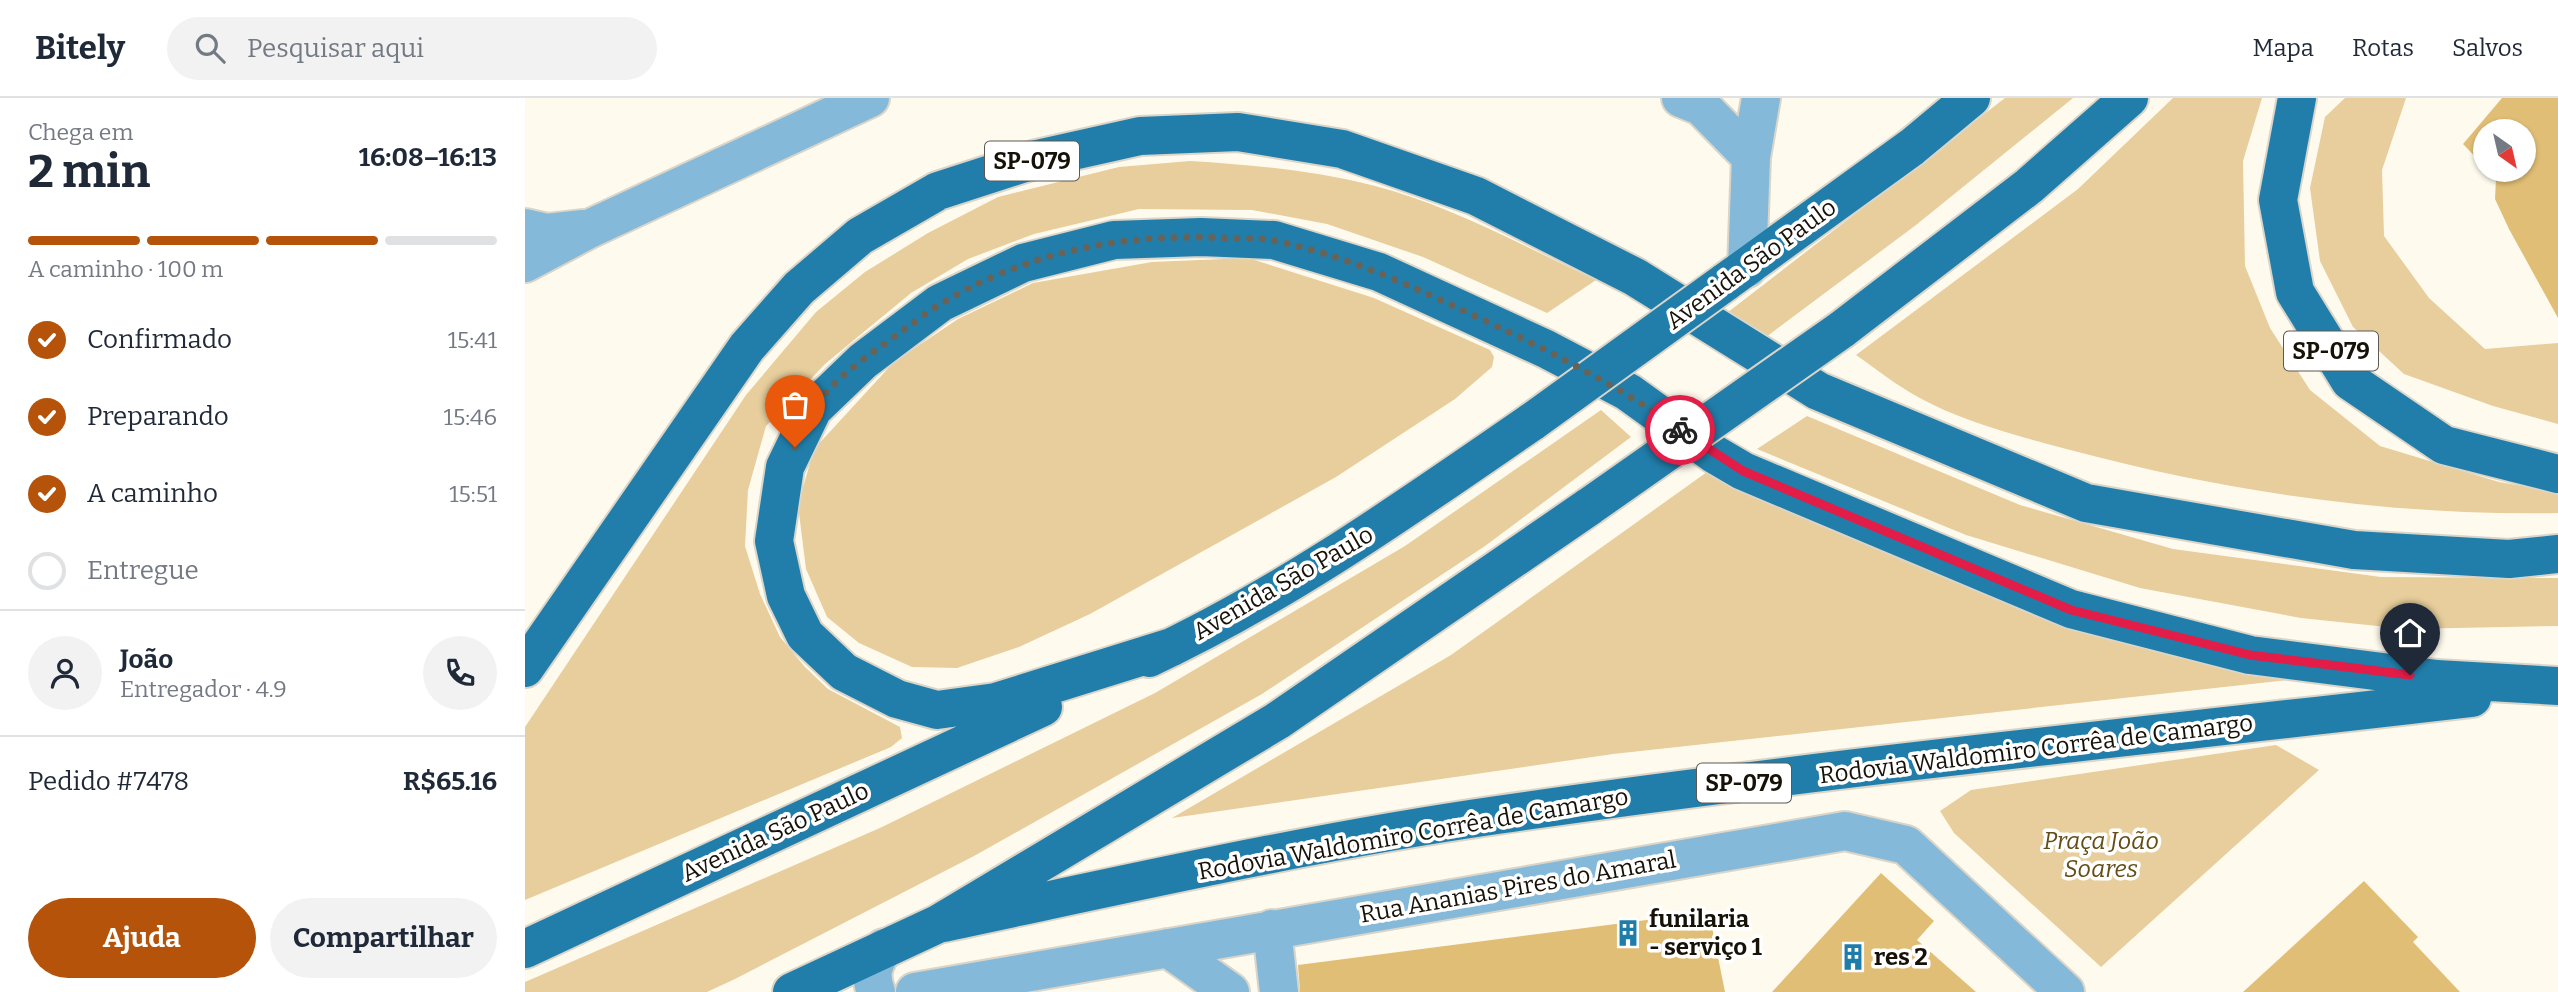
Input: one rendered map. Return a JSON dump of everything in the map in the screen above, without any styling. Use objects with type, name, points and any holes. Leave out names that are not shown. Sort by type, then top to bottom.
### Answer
[{"type":"main road","name":"Avenida São Paulo","points":[[525,948],[1249,609],[1354,545],[1532,421],[1912,147],[1971,98]]},
{"type":"main road","points":[[792,992],[938,924],[1277,722],[1841,330],[2029,187],[2129,98]]},
{"type":"main road","name":"SP-079","points":[[2297,98],[2278,200],[2295,292],[2350,381],[2444,444],[2558,474]]},
{"type":"main road","name":"SP-079","points":[[525,668],[747,346],[799,288],[860,236],[938,191],[1037,159],[1140,135],[1238,132],[1342,149],[1476,196],[1635,277],[1818,391],[2086,503],[2354,550],[2509,559],[2558,554]]},
{"type":"main road","name":"Rodovia Waldomiro Corrêa de Camargo","points":[[1172,647],[996,702],[937,710],[897,699],[844,672],[805,635],[786,596],[774,541],[785,467],[813,409],[863,361],[940,303],[1023,263],[1114,240],[1201,237],[1274,240],[1379,272],[1415,288],[1546,349],[1628,392],[1714,454],[1743,471],[2071,610],[2250,655],[2437,679],[2558,687]]},
{"type":"main road","name":"Rodovia Waldomiro Corrêa de Camargo","points":[[938,924],[1277,855],[1493,815],[1683,790],[2558,687]]},
{"type":"street","points":[[525,263],[589,229],[870,98]]},
{"type":"street","points":[[1681,98],[1701,106],[1751,156]]},
{"type":"street","points":[[1736,275],[1761,98]]},
{"type":"street","points":[[525,228],[547,233],[589,229]]},
{"type":"street","name":"Rua Ananias Pires do Amaral","points":[[915,992],[1846,831],[1906,845],[2065,992]]},
{"type":"street","points":[[1272,929],[1279,992]]},
{"type":"street","points":[[876,992],[871,974],[874,961],[884,947]]},
{"type":"street","points":[[1168,948],[1230,992]]},
{"type":"green space","points":[[2005,98],[2073,98],[1916,225],[1766,337],[1723,316]]},
{"type":"green space","points":[[2173,98],[2262,98],[2243,161],[2245,266],[2270,328],[2310,390],[2380,446],[2499,482],[2558,492],[2558,513],[2497,513],[2375,506],[2254,490],[2133,466],[1974,422],[1910,392],[1856,355],[2078,189]]},
{"type":"green space","points":[[2345,98],[2406,98],[2382,170],[2384,236],[2429,298],[2485,349],[2558,343],[2558,424],[2493,406],[2404,374],[2353,327],[2320,261],[2310,188],[2325,117]]},
{"type":"green space","points":[[1190,161],[1306,172],[1352,180],[1403,194],[1487,228],[1596,280],[1547,313],[1423,257],[1327,224],[1252,210],[1139,209],[1034,234],[968,259],[911,293],[825,364],[766,426],[748,490],[745,546],[760,594],[780,637],[828,689],[900,727],[902,738],[891,747],[525,900],[525,727],[746,395],[816,312],[865,272],[928,233],[998,197],[1119,167]]},
{"type":"green space","points":[[1248,258],[1374,298],[1490,350],[1494,357],[1492,367],[1455,399],[1336,477],[1090,614],[1019,647],[957,668],[912,667],[859,643],[827,617],[806,569],[798,505],[814,449],[894,362],[958,319],[1033,283],[1152,262]]},
{"type":"green space","points":[[1601,410],[1631,437],[1485,546],[1262,694],[974,856],[707,992],[525,992],[525,982],[880,828],[1155,693],[1405,546]]},
{"type":"green space","points":[[1807,416],[2020,505],[2173,549],[2381,577],[2558,578],[2558,626],[2406,629],[2301,618],[2140,588],[1966,535],[1757,449]]},
{"type":"green space","points":[[1707,472],[1845,536],[2052,621],[2316,677],[1613,754],[1172,818],[1451,655]]},
{"type":"green space","name":"Praça João Soares","points":[[2276,745],[2319,770],[2101,967],[1954,833],[1940,811],[1971,790]]},
{"type":"building","points":[[2502,98],[2558,98],[2558,318],[2495,199],[2496,182],[2536,182],[2536,119],[2484,119]]},
{"type":"building","points":[[2473,132],[2473,154],[2463,144]]},
{"type":"building","name":"res 2","points":[[1881,873],[1934,921],[1917,940],[1976,992],[1772,992]]},
{"type":"building","points":[[2364,881],[2418,937],[2413,942],[2460,992],[2243,992]]},
{"type":"building","name":"funilaria - serviço 1","points":[[1709,912],[1725,992],[1300,992],[1298,965]]},
{"type":"way so far","points":[[795,447],[813,409],[836,385],[863,361],[940,303],[1023,263],[1114,240],[1201,237],[1274,240],[1379,272],[1546,349],[1628,392],[1680,430]]},
{"type":"place","name":"funilaria - serviço 1","points":[[1628,933]]},
{"type":"place","name":"res 2","points":[[1853,957]]},
{"type":"route","points":[[1680,430],[1743,471],[2071,610],[2250,655],[2410,675]]}]
